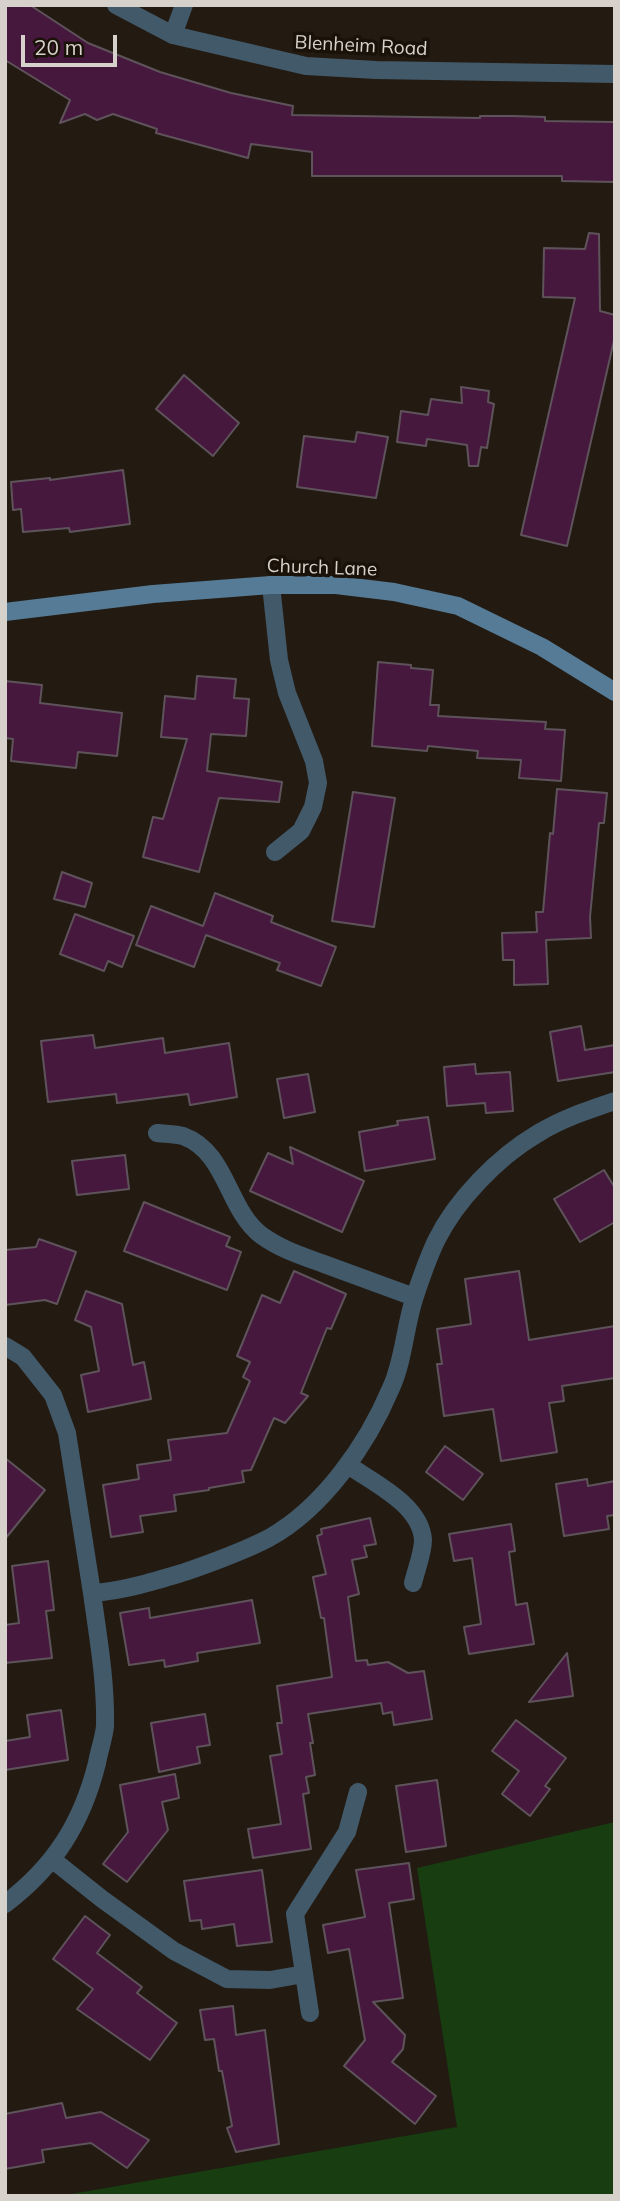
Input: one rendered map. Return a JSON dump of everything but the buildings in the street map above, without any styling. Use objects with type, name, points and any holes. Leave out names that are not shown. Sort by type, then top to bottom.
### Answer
[{"type":"street","name":"Blenheim Road","points":[[116,5],[173,35],[306,66],[376,70],[615,74]]},
{"type":"street","points":[[173,35],[184,5]]},
{"type":"street","points":[[271,585],[279,660],[287,693],[314,761],[318,783],[313,807],[301,831],[275,852]]},
{"type":"street","name":"Church Lane","points":[[5,612],[153,594],[271,585],[336,585],[394,592],[458,606],[542,647],[615,692]]},
{"type":"street","points":[[92,1593],[163,1579],[223,1559],[271,1537],[311,1506],[348,1465],[374,1426],[393,1385],[414,1297],[436,1240],[463,1201],[497,1163],[537,1133],[577,1114],[615,1101]]},
{"type":"street","points":[[157,1133],[182,1136],[207,1153],[222,1174],[240,1214],[259,1234],[280,1247],[414,1297]]},
{"type":"street","points":[[5,1346],[23,1357],[46,1386],[67,1433],[103,1675],[105,1729],[92,1783],[71,1833],[53,1860],[5,1904]]},
{"type":"street","points":[[348,1465],[408,1507],[420,1524],[423,1542],[413,1583]]},
{"type":"street","points":[[310,2013],[295,1914],[347,1832],[358,1792]]},
{"type":"street","points":[[53,1860],[174,1951],[227,1979],[270,1980],[304,1974]]},
{"type":"green space","points":[[615,1822],[615,2196],[60,2196],[457,2127],[417,1868]]}]
